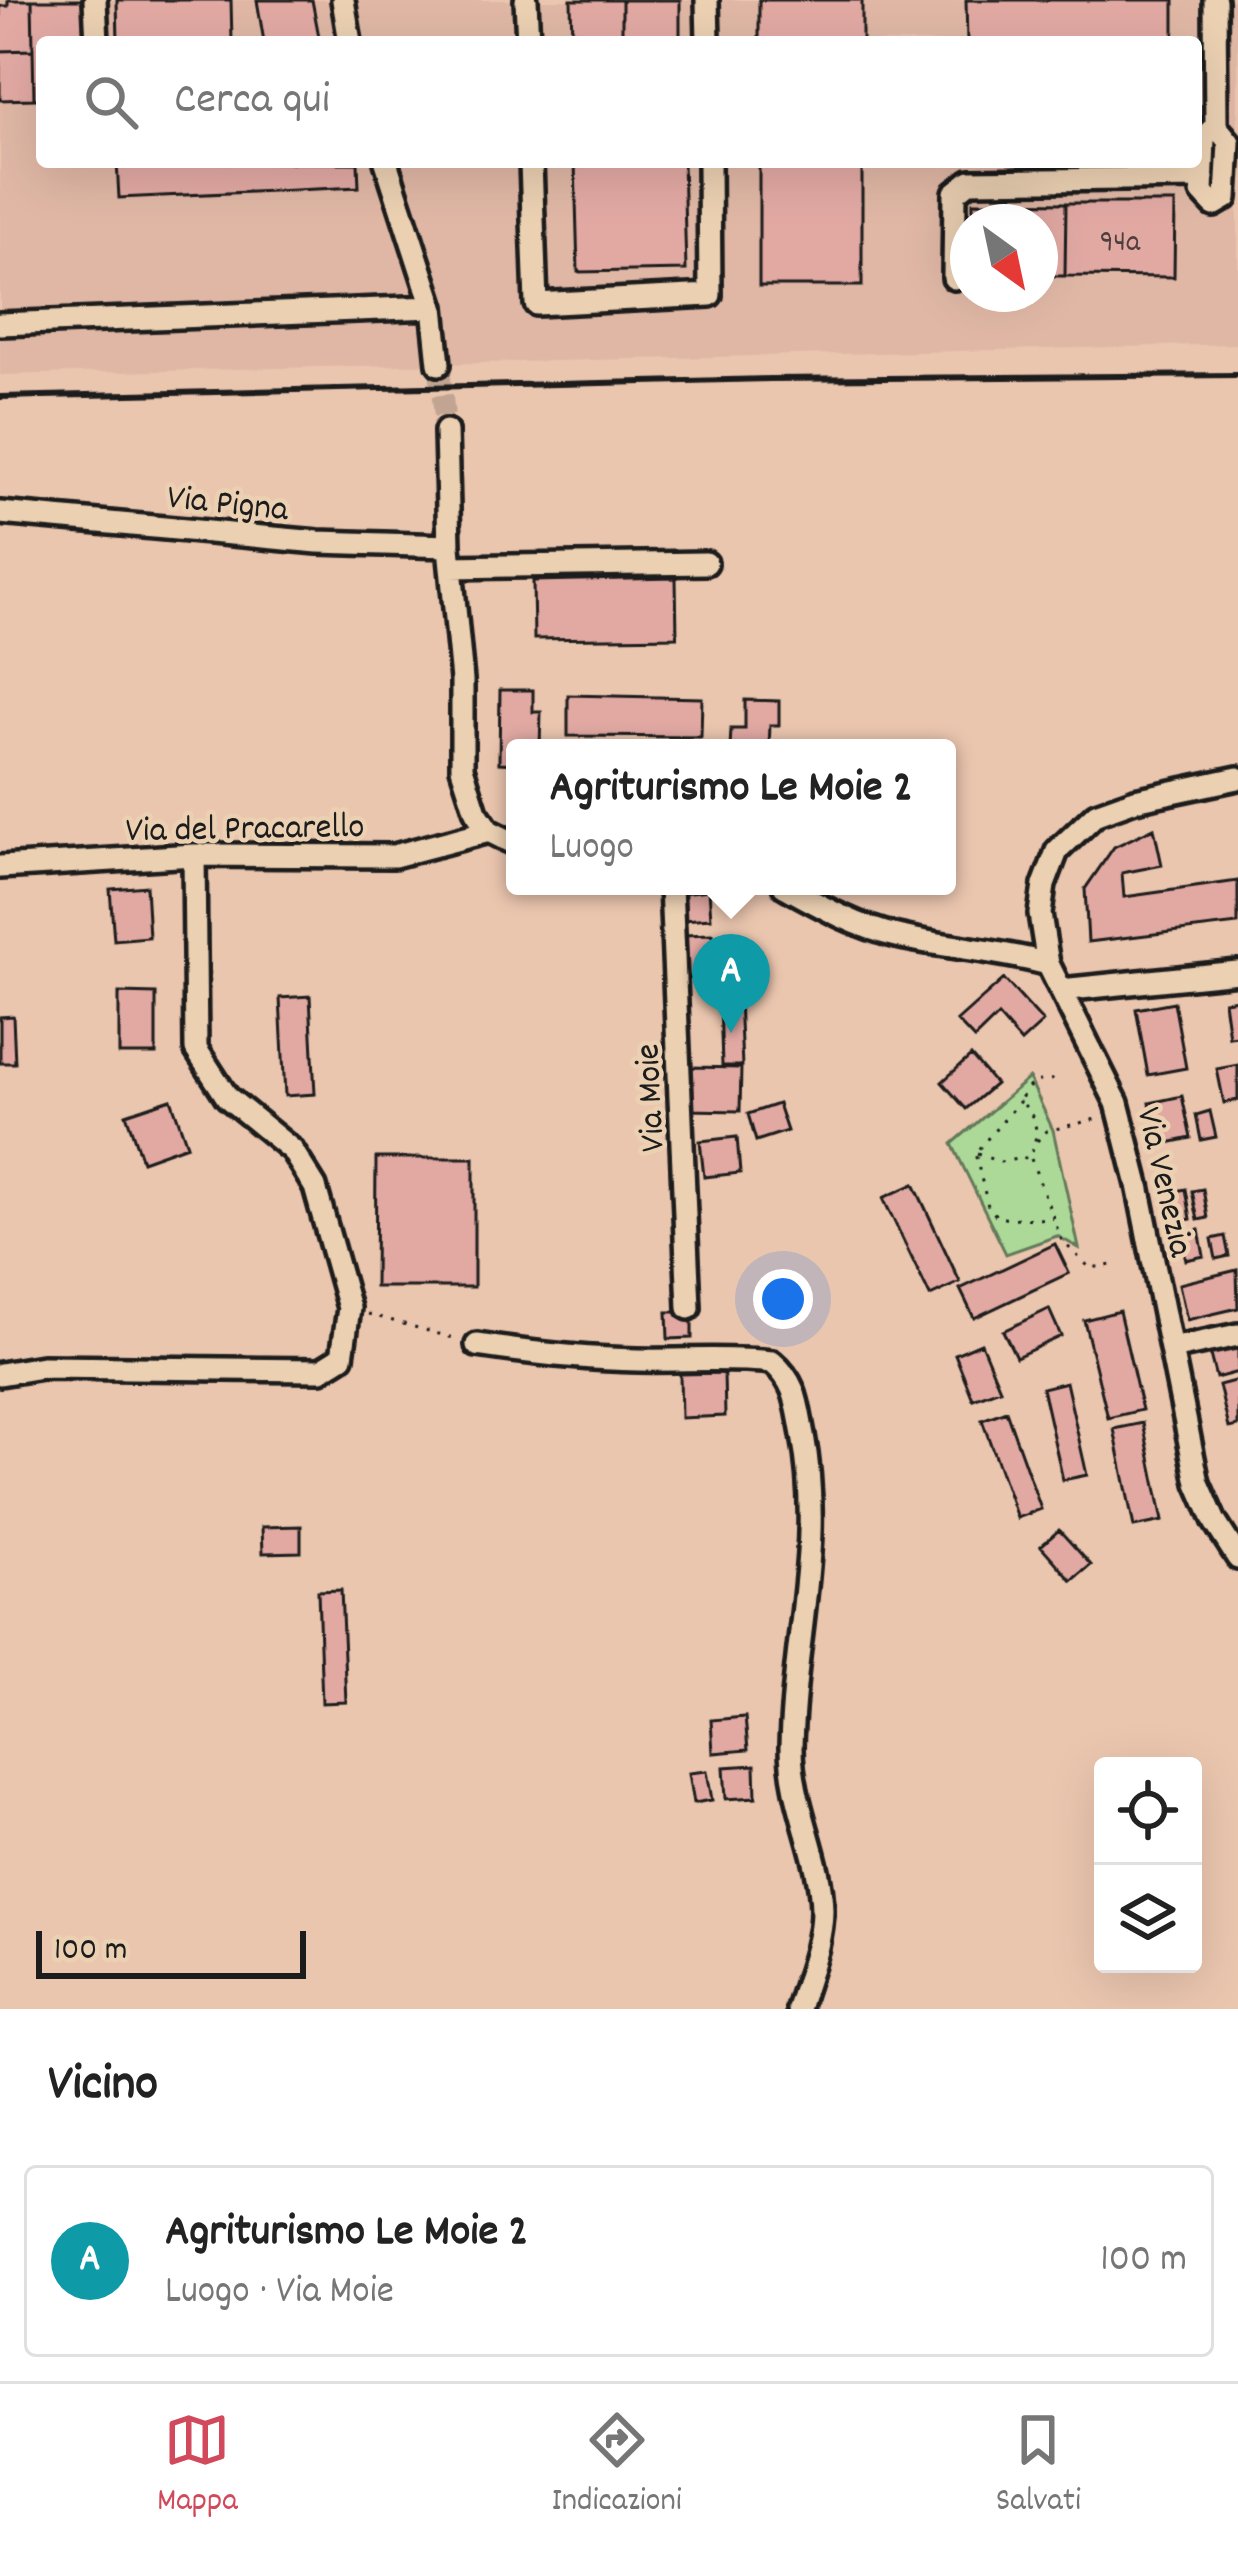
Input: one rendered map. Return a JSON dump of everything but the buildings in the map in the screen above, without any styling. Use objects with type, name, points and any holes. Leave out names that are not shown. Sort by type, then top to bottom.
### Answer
[{"type":"street","points":[[95,0],[97,36]]},
{"type":"street","points":[[343,0],[349,36]]},
{"type":"street","points":[[526,0],[528,36]]},
{"type":"street","points":[[707,0],[708,36]]},
{"type":"street","points":[[956,204],[956,193],[970,182],[1203,178],[1204,137],[1216,126],[1215,0]]},
{"type":"street","points":[[388,168],[433,307],[439,364]]},
{"type":"street","points":[[531,168],[536,304],[710,295],[709,168]]},
{"type":"street","points":[[0,324],[433,307]]},
{"type":"street","points":[[446,431],[450,556],[462,680],[462,768],[476,812],[489,831],[506,840]]},
{"type":"street","name":"Via Pigna","points":[[0,513],[450,556],[706,562]]},
{"type":"street","points":[[802,895],[856,923],[897,936],[1045,954],[1040,914],[1044,885],[1057,851],[1072,834],[1096,814],[1135,800],[1238,778]]},
{"type":"street","name":"Via del Pracarello","points":[[0,867],[194,856],[394,856],[489,831]]},
{"type":"street","points":[[0,1374],[42,1367],[321,1370],[342,1357],[349,1308],[315,1187],[292,1150],[227,1097],[196,1048],[194,856]]},
{"type":"street","name":"Via Moie","points":[[671,895],[689,1307]]},
{"type":"street","name":"Via Venezia","points":[[1045,954],[1120,1114],[1198,1483],[1238,1558]]},
{"type":"street","points":[[1060,991],[1238,972]]},
{"type":"street","points":[[1171,1349],[1238,1335]]},
{"type":"street","points":[[477,1345],[616,1359],[772,1362],[795,1388],[812,1482],[812,1562],[791,1748],[795,1796],[820,1888],[822,1914],[798,2009]]},
{"type":"path","points":[[975,1153],[1026,1089],[1040,1079],[1058,1080]]},
{"type":"path","points":[[1020,1101],[1038,1127],[1030,1157],[1062,1241],[1090,1268],[1112,1265]]},
{"type":"path","points":[[1036,1142],[1047,1131],[1120,1114]]},
{"type":"path","points":[[975,1153],[1000,1162],[1030,1157]]},
{"type":"path","points":[[975,1153],[988,1206],[998,1218],[1052,1219]]},
{"type":"path","points":[[349,1308],[477,1345]]},
{"type":"shaded area","points":[[0,0],[1238,0],[1238,344],[0,375]]},
{"type":"green space","points":[[1029,1078],[1053,1130],[1079,1248],[1057,1236],[1006,1254],[952,1144]]},
{"type":"tunnel","points":[[439,364],[446,431]]},
{"type":"railway","points":[[0,397],[770,379],[1238,375]]},
{"type":"place","name":"Agriturismo Le Moie 2","points":[[731,1033]]}]
